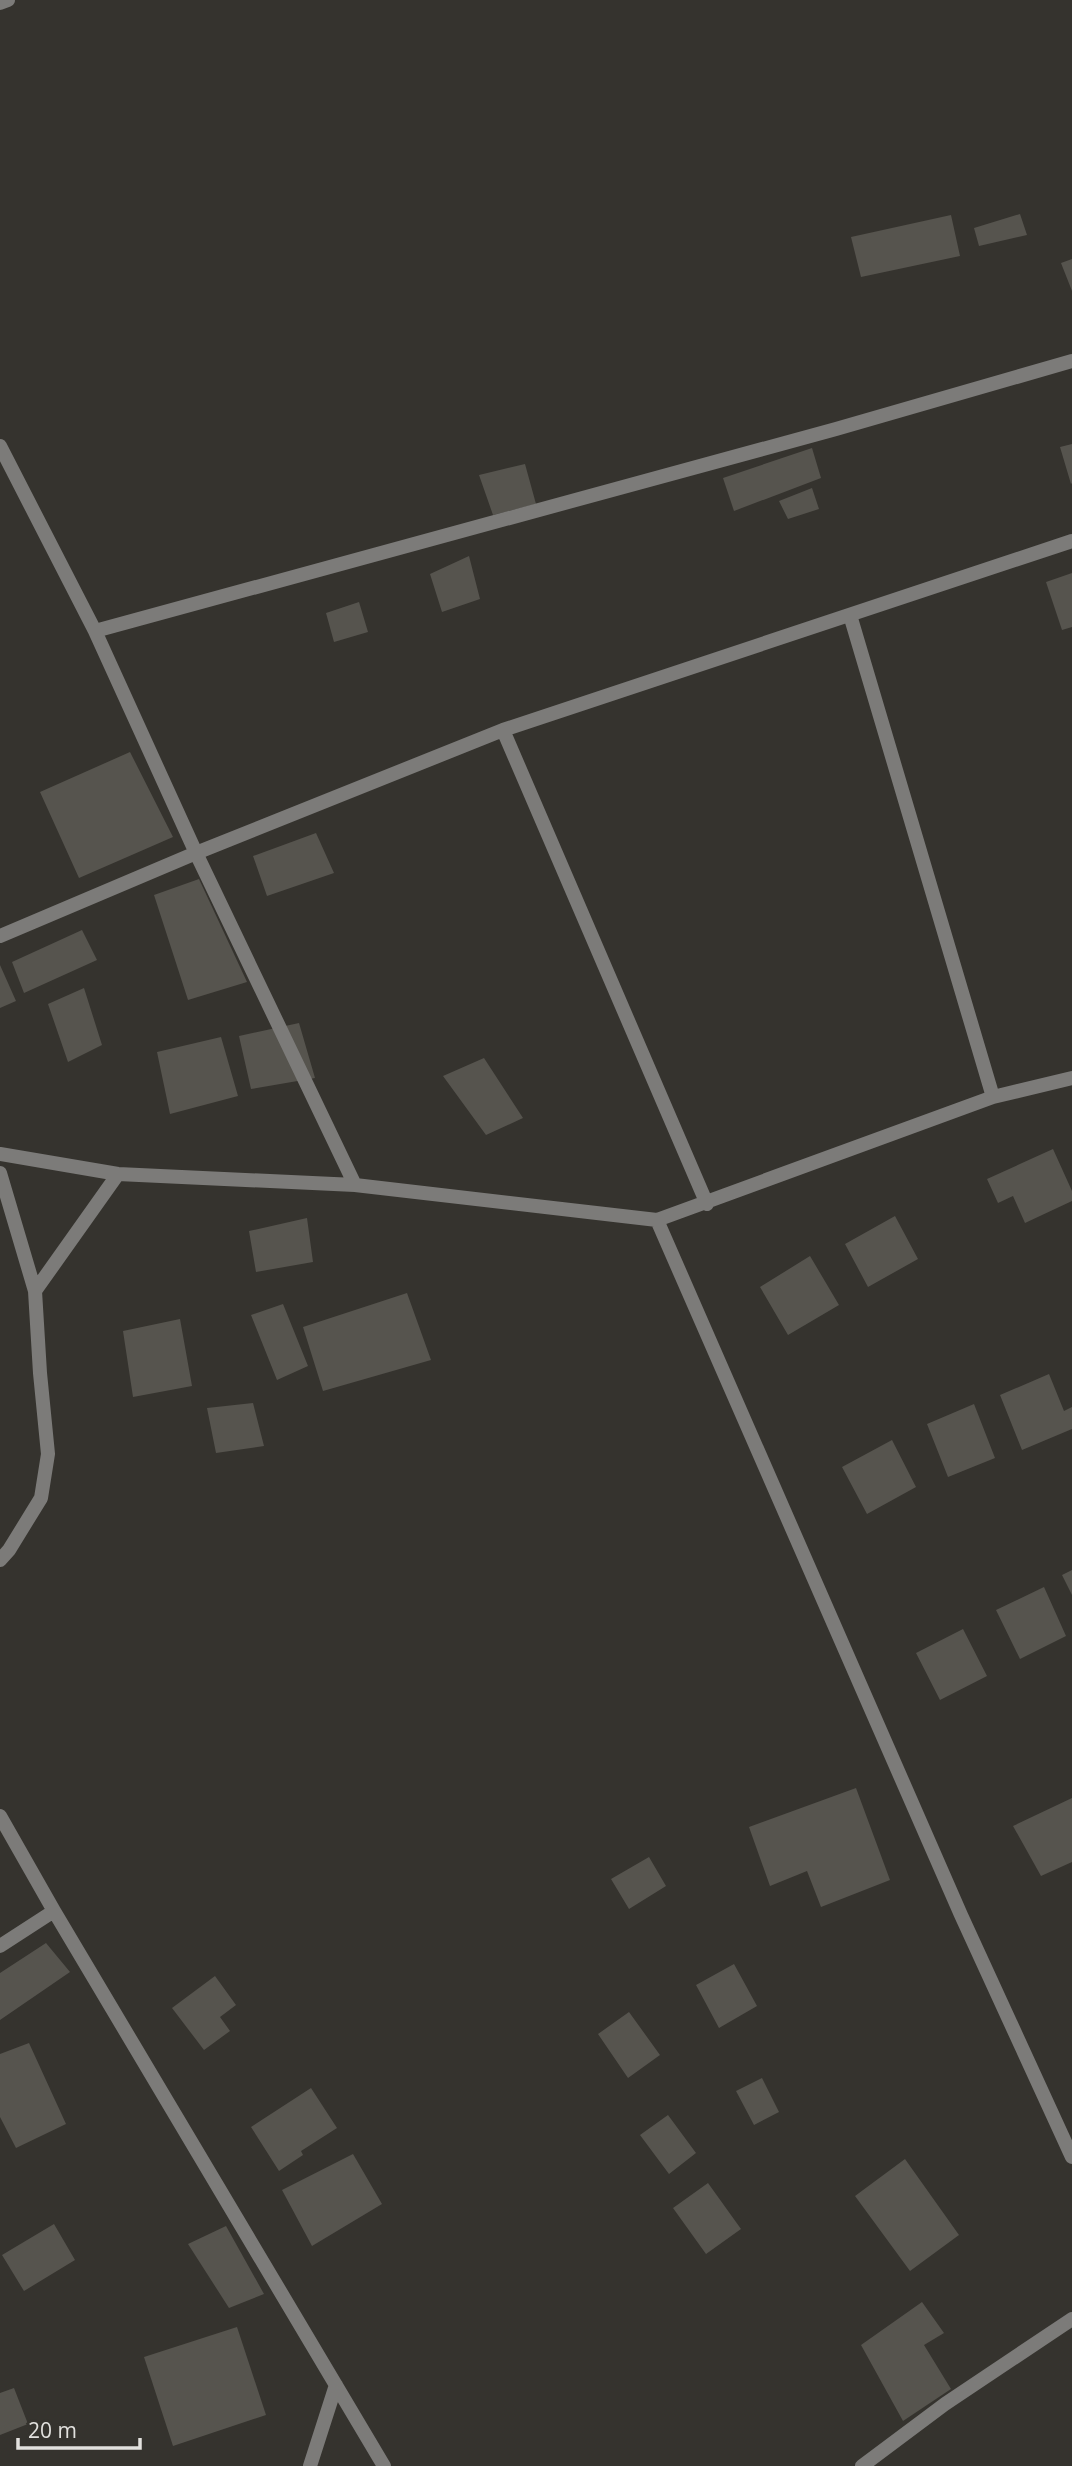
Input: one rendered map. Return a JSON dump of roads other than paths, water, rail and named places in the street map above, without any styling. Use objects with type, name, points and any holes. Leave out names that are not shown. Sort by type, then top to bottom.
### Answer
[{"type":"street","points":[[0,3],[8,0]]},
{"type":"street","points":[[95,631],[836,429],[1072,361]]},
{"type":"street","points":[[0,446],[95,631],[196,853],[355,1185]]},
{"type":"street","points":[[0,936],[196,853],[503,730],[1072,541]]},
{"type":"street","points":[[850,615],[993,1097]]},
{"type":"street","points":[[503,730],[707,1204]]},
{"type":"street","points":[[0,1154],[118,1174],[355,1185],[657,1220],[707,1204],[993,1097],[1072,1078]]},
{"type":"street","points":[[0,1173],[35,1291],[48,1454],[41,1498],[0,1560]]},
{"type":"street","points":[[35,1291],[118,1174]]},
{"type":"street","points":[[657,1220],[955,1902],[1072,2157]]},
{"type":"street","points":[[0,1816],[54,1912],[384,2466]]},
{"type":"street","points":[[0,1946],[54,1912]]},
{"type":"street","points":[[862,2466],[945,2404],[1072,2319]]},
{"type":"street","points":[[310,2466],[336,2385]]}]
